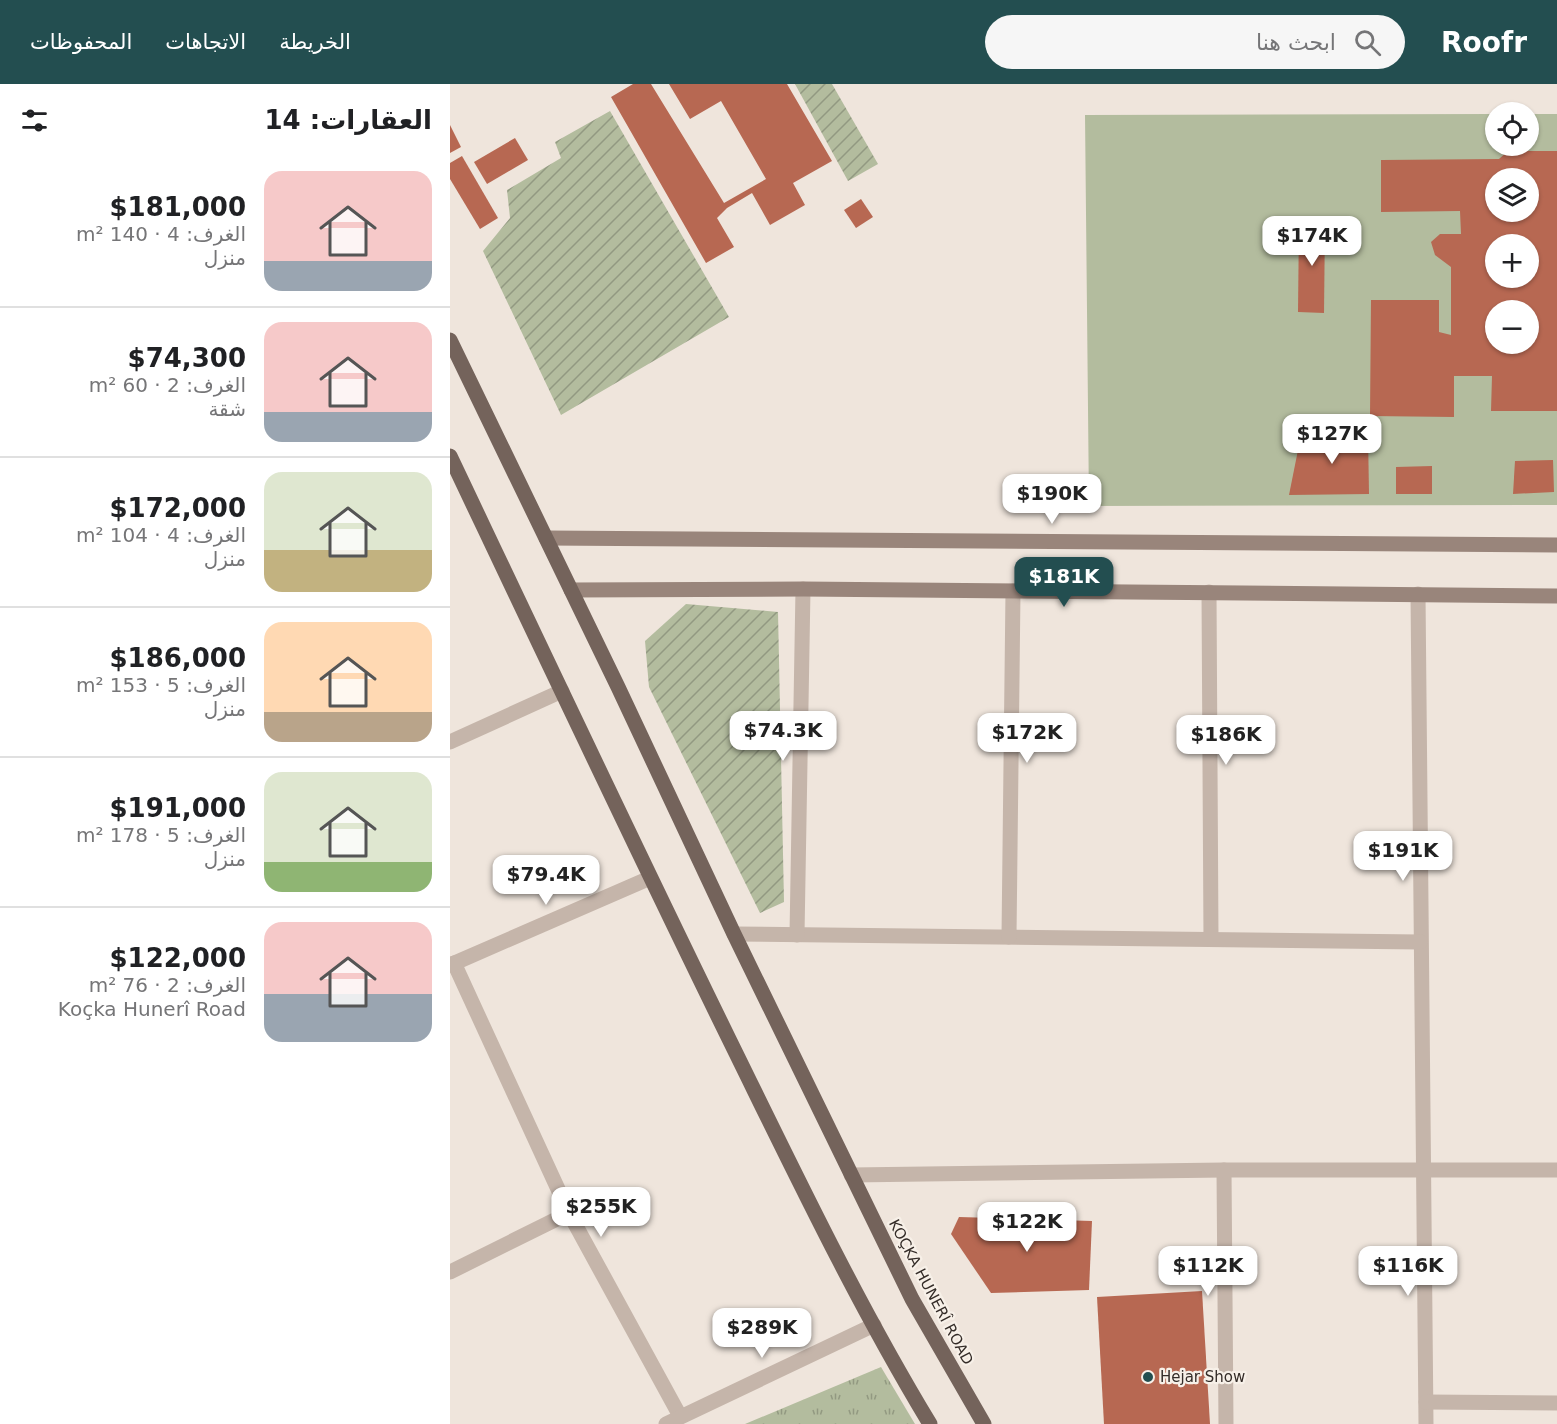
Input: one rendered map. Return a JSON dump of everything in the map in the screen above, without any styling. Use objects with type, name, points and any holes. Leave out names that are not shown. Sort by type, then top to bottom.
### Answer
[{"type":"main road","name":"KOÇKA HUNERÎ ROAD","points":[[450,340],[850,1175],[912,1299],[984,1424]]},
{"type":"main road","points":[[450,456],[650,878],[780,1143],[874,1325],[930,1424]]},
{"type":"main road","points":[[546,538],[1557,545]]},
{"type":"main road","points":[[571,590],[1209,592],[1557,596]]},
{"type":"street","points":[[797,934],[803,590]]},
{"type":"street","points":[[1009,937],[1013,591]]},
{"type":"street","points":[[1209,592],[1211,939]]},
{"type":"street","points":[[1418,594],[1426,1424]]},
{"type":"street","points":[[450,742],[562,691]]},
{"type":"street","points":[[650,878],[452,964],[568,1213],[680,1416]]},
{"type":"street","points":[[734,934],[1420,942]]},
{"type":"street","points":[[1224,1170],[1226,1424]]},
{"type":"street","points":[[850,1175],[1224,1170],[1557,1170]]},
{"type":"street","points":[[450,1272],[568,1213]]},
{"type":"street","points":[[666,1424],[874,1325]]},
{"type":"street","points":[[1426,1402],[1557,1403]]},
{"type":"green space","points":[[795,84],[832,84],[878,164],[848,181]]},
{"type":"green space","points":[[610,111],[729,317],[561,415],[483,251],[510,218],[507,190],[561,158],[555,142]]},
{"type":"green space","points":[[1485,114],[1485,156],[1539,156],[1539,114],[1557,114],[1557,505],[1089,506],[1085,115]]},
{"type":"green space","points":[[686,604],[778,612],[784,902],[760,913],[649,687],[645,641]]},
{"type":"green space","points":[[881,1367],[915,1424],[745,1424]]},
{"type":"building","points":[[633,84],[651,84],[724,203],[766,179],[721,101],[690,119],[669,84],[787,84],[832,161],[793,183],[805,205],[770,225],[752,193],[727,208],[717,218],[734,247],[706,263],[611,97]]},
{"type":"building","points":[[450,125],[461,147],[450,153]]},
{"type":"building","points":[[515,138],[528,160],[487,184],[474,162]]},
{"type":"building","points":[[1539,151],[1557,151],[1557,411],[1491,411],[1492,376],[1454,376],[1454,417],[1370,416],[1371,300],[1439,300],[1439,332],[1451,335],[1451,267],[1435,255],[1431,242],[1440,234],[1461,234],[1460,211],[1381,212],[1381,160],[1499,159],[1502,156],[1539,156]]},
{"type":"building","points":[[462,156],[498,218],[480,229],[450,179],[450,163]]},
{"type":"building","points":[[861,199],[873,217],[856,228],[844,210]]},
{"type":"building","points":[[1299,221],[1325,221],[1324,313],[1298,312]]},
{"type":"building","points":[[1368,434],[1369,494],[1289,495],[1301,435]]},
{"type":"building","points":[[1553,460],[1554,492],[1513,494],[1515,461]]},
{"type":"building","points":[[1432,466],[1432,494],[1396,494],[1396,467]]},
{"type":"building","points":[[959,1217],[1092,1221],[1089,1290],[991,1293],[951,1234]]},
{"type":"building","points":[[1202,1291],[1210,1424],[1104,1424],[1097,1297]]},
{"type":"place","name":"Hejar Show","points":[[1148,1377]]}]
